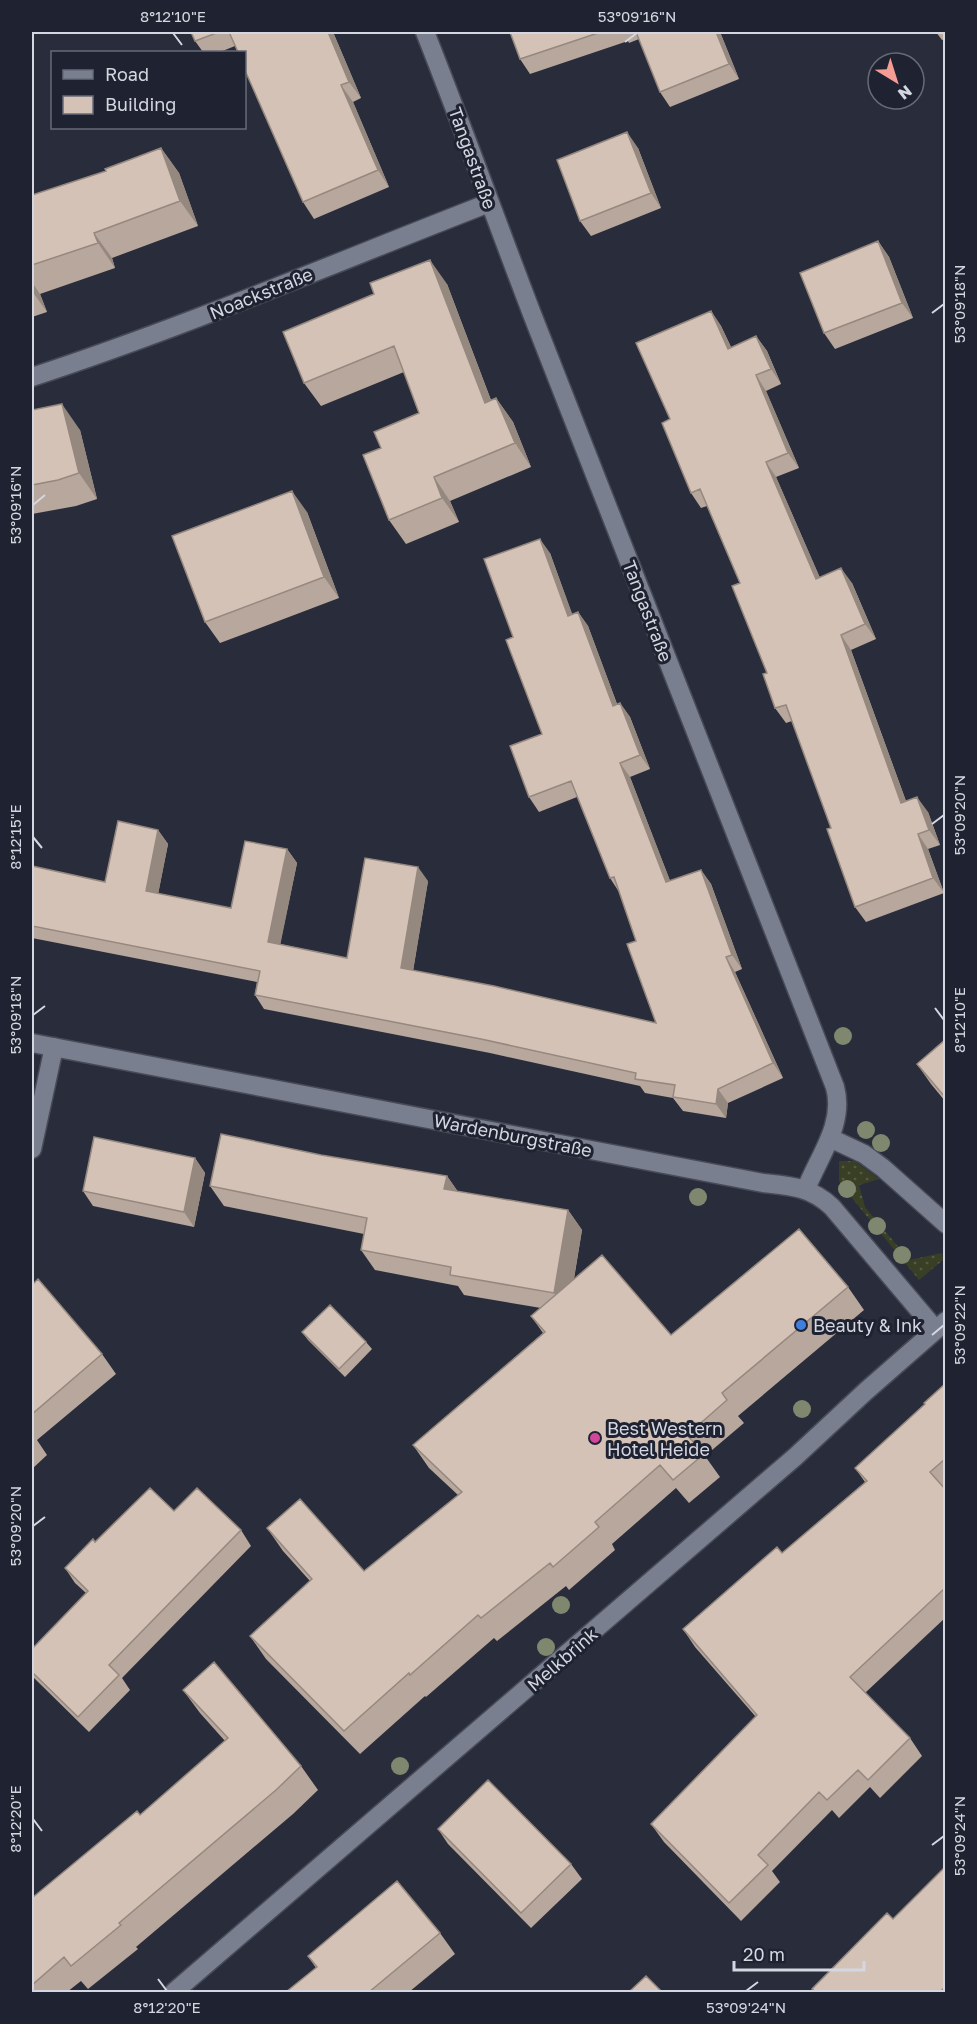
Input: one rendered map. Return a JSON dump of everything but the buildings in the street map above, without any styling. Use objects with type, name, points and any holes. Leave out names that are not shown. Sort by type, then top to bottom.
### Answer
[{"type":"street","name":"Tangastraße","points":[[425,32],[489,202],[835,1087],[838,1114],[830,1138],[806,1189]]},
{"type":"street","name":"Noackstraße","points":[[32,377],[204,316],[489,202]]},
{"type":"street","name":"Wardenburgstraße","points":[[32,1043],[763,1183],[806,1189],[820,1195],[832,1207],[940,1326]]},
{"type":"street","points":[[32,1149],[54,1047]]},
{"type":"street","points":[[830,1138],[864,1154],[883,1168],[945,1224]]},
{"type":"street","name":"Melkbrink","points":[[174,1992],[795,1457],[866,1390],[940,1326]]},
{"type":"green space","points":[[839,1161],[855,1161],[879,1179],[859,1185],[865,1207],[909,1260],[942,1253],[943,1260],[919,1280],[843,1187],[839,1181]]},
{"type":"place","name":"Beauty & Ink","points":[[801,1325]]},
{"type":"place","name":"Best Western Hotel Heide","points":[[595,1438]]}]
